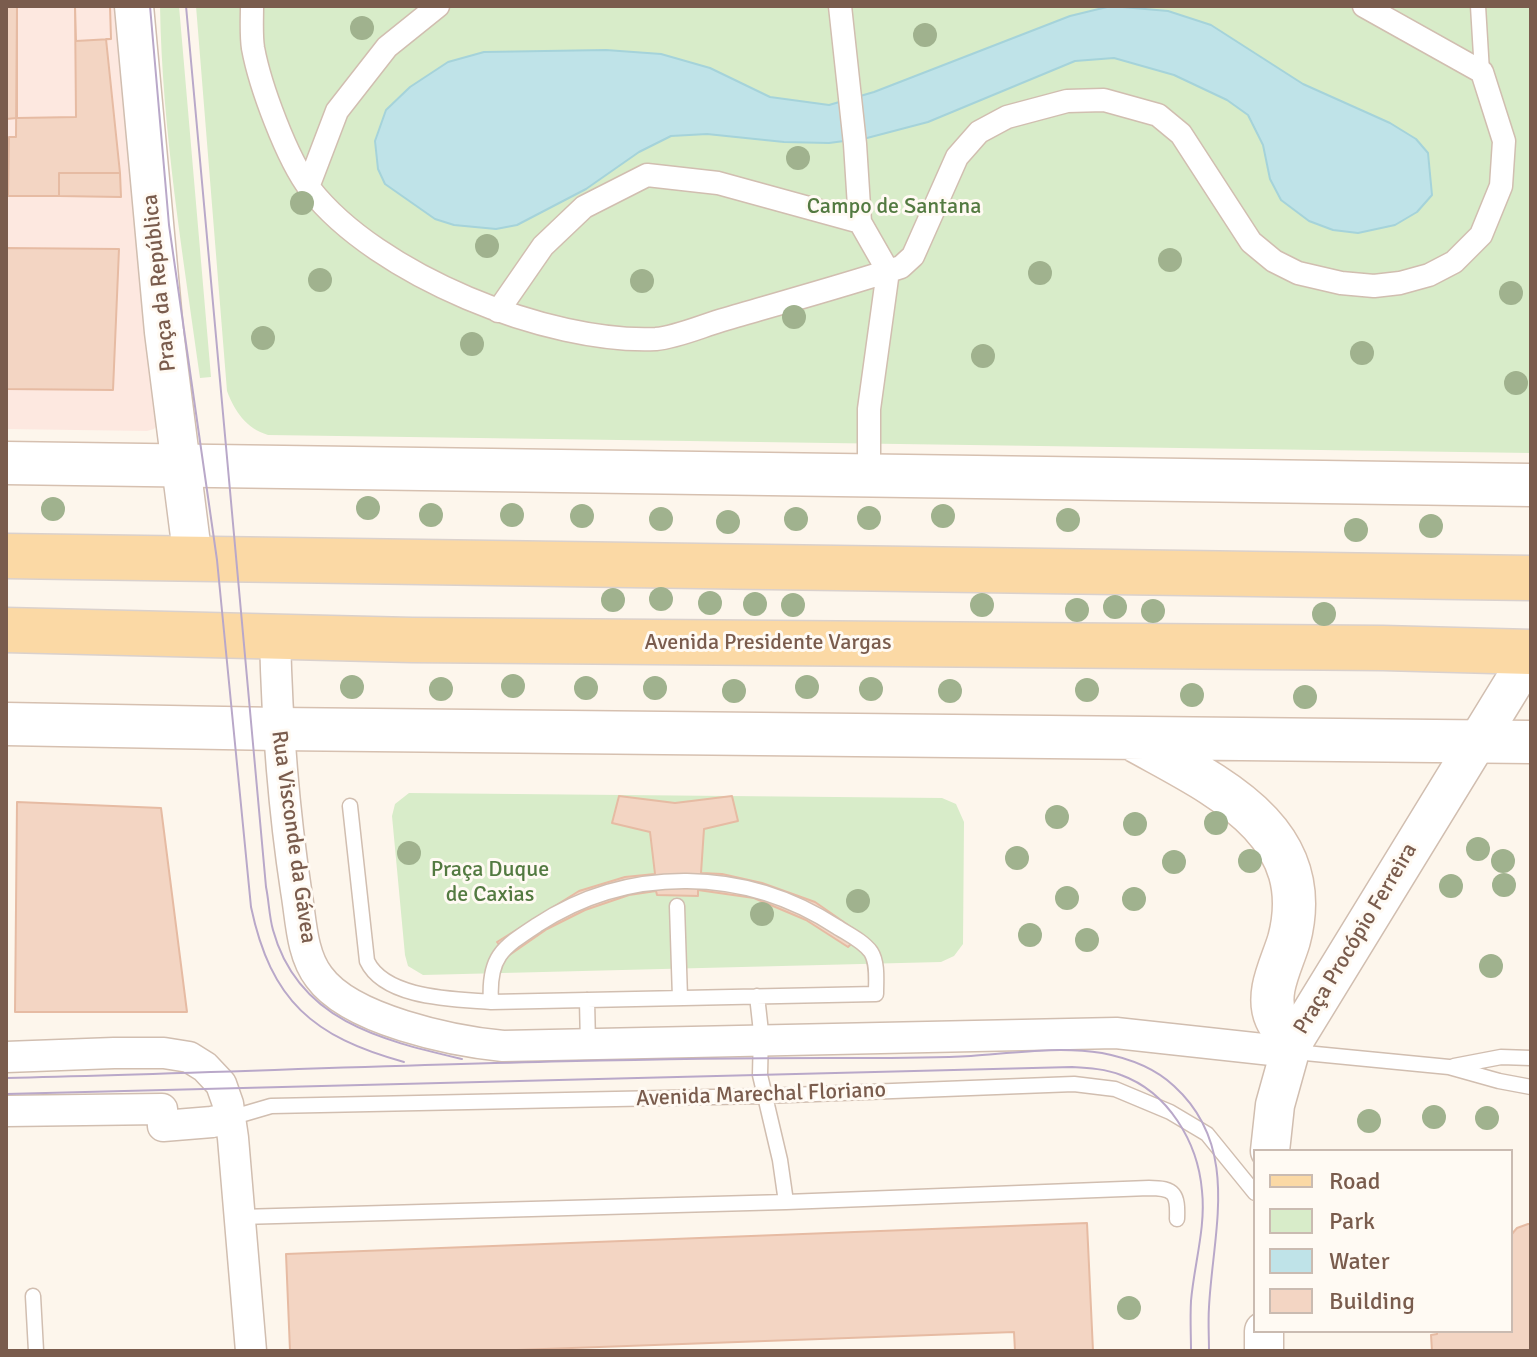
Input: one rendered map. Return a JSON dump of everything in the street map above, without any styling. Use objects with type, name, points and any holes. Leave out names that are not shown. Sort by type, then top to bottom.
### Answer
[{"type":"main road","points":[[6,463],[1531,485]]},
{"type":"main road","points":[[6,556],[1531,578]]},
{"type":"main road","name":"Avenida Presidente Vargas","points":[[6,630],[412,640],[1383,648],[1531,653]]},
{"type":"main road","points":[[6,724],[1531,742]]},
{"type":"main road","points":[[1132,739],[1237,800],[1262,822],[1278,844],[1291,879],[1294,906],[1289,939],[1277,974],[1274,1007],[1275,1016],[1291,1048]]},
{"type":"street","name":"Praça da República","points":[[134,6],[164,332],[193,560]]},
{"type":"street","points":[[252,6],[253,47],[277,127],[308,187],[341,223],[376,249],[463,297],[498,311],[578,334],[658,339],[901,267],[913,256],[957,157],[979,132],[1007,117],[1067,101],[1104,100],[1158,115],[1181,134],[1251,242],[1274,261],[1298,273],[1341,283],[1374,286],[1429,275],[1454,262],[1481,235],[1501,186],[1504,141],[1482,72],[1364,6]]},
{"type":"street","points":[[308,187],[337,111],[387,47],[438,6]]},
{"type":"street","points":[[840,6],[860,222],[888,271],[869,409],[869,475]]},
{"type":"street","points":[[498,311],[543,246],[584,207],[647,175],[718,183],[860,222]]},
{"type":"street","name":"Rua Visconde da Gávea","points":[[275,636],[278,729],[288,840],[307,952],[318,976],[328,987],[366,1012],[478,1043],[588,1045]]},
{"type":"street","name":"Praça Procópio Ferreira","points":[[1291,1048],[1531,653]]},
{"type":"street","points":[[588,1045],[1116,1033],[1291,1048],[1275,1105],[1270,1149]]},
{"type":"street","points":[[6,1057],[114,1053],[182,1055],[195,1060],[217,1079],[225,1095],[230,1118],[251,1351]]},
{"type":"street","name":"Avenida Marechal Floriano","points":[[6,1111],[162,1109],[163,1126],[230,1118]]},
{"type":"lane","points":[[1478,6],[1482,72]]},
{"type":"lane","points":[[350,806],[365,951],[373,972],[399,987],[432,997],[491,1002],[876,994],[875,961],[872,953],[855,939],[813,912],[770,893],[728,883],[664,880],[627,886],[582,900],[531,929],[503,949],[493,965],[491,1002]]},
{"type":"lane","points":[[677,906],[680,998]]},
{"type":"lane","points":[[757,996],[760,1075],[780,1160],[786,1202]]},
{"type":"lane","points":[[587,1000],[588,1045]]},
{"type":"lane","name":"Praça Procópio Ferreira","points":[[1291,1048],[1449,1067],[1531,1087]]},
{"type":"lane","points":[[1449,1067],[1501,1057],[1531,1058]]},
{"type":"lane","name":"Avenida Marechal Floriano","points":[[230,1118],[271,1106],[763,1096],[1074,1084],[1115,1089],[1170,1112],[1207,1134],[1253,1191]]},
{"type":"lane","points":[[240,1217],[1165,1188],[1173,1192],[1177,1219]]},
{"type":"lane","points":[[33,1296],[36,1351]]},
{"type":"shaded area","points":[[6,6],[125,6],[158,423],[154,429],[6,429]]},
{"type":"green space","points":[[160,6],[179,6],[211,377],[200,378],[180,239],[169,146]]},
{"type":"green space","name":"Campo de Santana","points":[[196,6],[1531,6],[1531,453],[268,435],[242,418],[227,391]]},
{"type":"green space","name":"Praça Duque de Caxias","points":[[409,793],[942,798],[956,804],[964,822],[963,944],[954,956],[941,962],[423,975],[408,966],[405,955],[392,816],[395,804]]},
{"type":"water","points":[[1111,6],[1168,11],[1211,25],[1303,84],[1390,123],[1416,139],[1428,153],[1432,195],[1417,212],[1395,225],[1358,233],[1333,230],[1309,221],[1281,200],[1270,179],[1263,145],[1248,115],[1227,100],[1174,75],[1114,58],[1075,61],[928,122],[867,138],[829,143],[707,134],[671,136],[639,152],[586,189],[517,225],[496,229],[454,225],[435,219],[385,184],[378,169],[375,141],[386,110],[410,87],[448,62],[484,52],[606,50],[661,54],[710,68],[770,97],[829,105],[874,92],[1070,16]]},
{"type":"building","points":[[6,6],[17,6],[17,118],[6,119]]},
{"type":"building","points":[[17,6],[110,6],[111,39],[106,39],[120,173],[59,173],[59,196],[8,196],[9,137],[16,137]]},
{"type":"building","points":[[17,6],[75,6],[76,117],[17,118]]},
{"type":"building","points":[[75,6],[110,6],[111,39],[76,41]]},
{"type":"building","points":[[59,173],[120,173],[121,197],[59,196]]},
{"type":"building","points":[[6,248],[119,249],[113,390],[6,389]]},
{"type":"building","points":[[619,796],[675,803],[732,796],[738,821],[704,829],[701,873],[722,874],[762,883],[815,902],[861,934],[848,947],[806,920],[754,898],[698,890],[698,896],[657,895],[656,891],[629,895],[585,910],[547,929],[508,956],[497,942],[579,891],[625,877],[655,874],[650,832],[612,823]]},
{"type":"building","points":[[17,802],[161,808],[187,1012],[15,1012]]},
{"type":"building","points":[[1087,1223],[1093,1351],[1015,1351],[1014,1332],[489,1351],[290,1351],[286,1254]]},
{"type":"building","points":[[1531,1224],[1531,1351],[1432,1351],[1431,1335],[1437,1333],[1513,1333],[1513,1233],[1517,1228]]},
{"type":"tram line","points":[[150,6],[169,225],[217,560],[251,907],[271,967],[284,991],[301,1010],[321,1027],[345,1040],[404,1062]]},
{"type":"tram line","points":[[186,6],[266,887],[273,930],[285,961],[302,986],[322,1006],[346,1022],[373,1034],[462,1059]]},
{"type":"tram line","points":[[6,1078],[536,1062],[942,1057],[1053,1050],[1112,1055],[1141,1065],[1167,1080],[1195,1110],[1208,1135],[1216,1162],[1218,1190],[1209,1307],[1209,1351]]},
{"type":"tram line","points":[[6,1094],[1072,1067],[1109,1071],[1153,1093],[1178,1121],[1194,1155],[1203,1205],[1191,1301],[1191,1351]]}]
